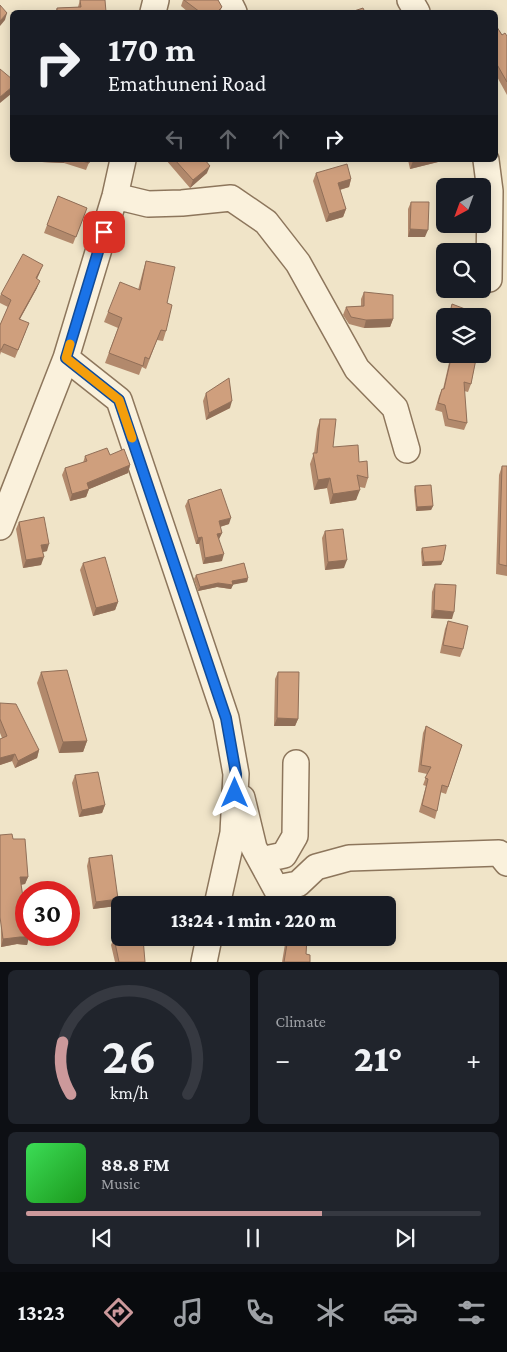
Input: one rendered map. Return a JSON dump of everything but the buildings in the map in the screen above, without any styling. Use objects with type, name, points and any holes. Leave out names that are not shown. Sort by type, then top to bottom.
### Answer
[{"type":"street","points":[[0,527],[66,358],[115,196],[123,162]]},
{"type":"street","points":[[486,162],[490,191],[489,243]]},
{"type":"street","points":[[115,196],[148,204],[231,198],[266,222],[298,263],[357,369],[395,408],[407,450]]},
{"type":"street","points":[[66,358],[119,400],[226,718],[236,774],[254,848],[277,896]]},
{"type":"street","points":[[261,860],[284,855],[295,836],[296,763]]},
{"type":"street","points":[[219,896],[233,833],[236,774]]},
{"type":"street","points":[[279,896],[298,884],[316,866],[349,858],[499,853],[507,863]]},
{"type":"street","points":[[204,962],[207,946]]},
{"type":"slow traffic","points":[[70,344],[66,358],[119,400],[132,438]]},
{"type":"route","points":[[104,232],[66,358],[119,400],[226,718],[236,774],[235,793]]}]
